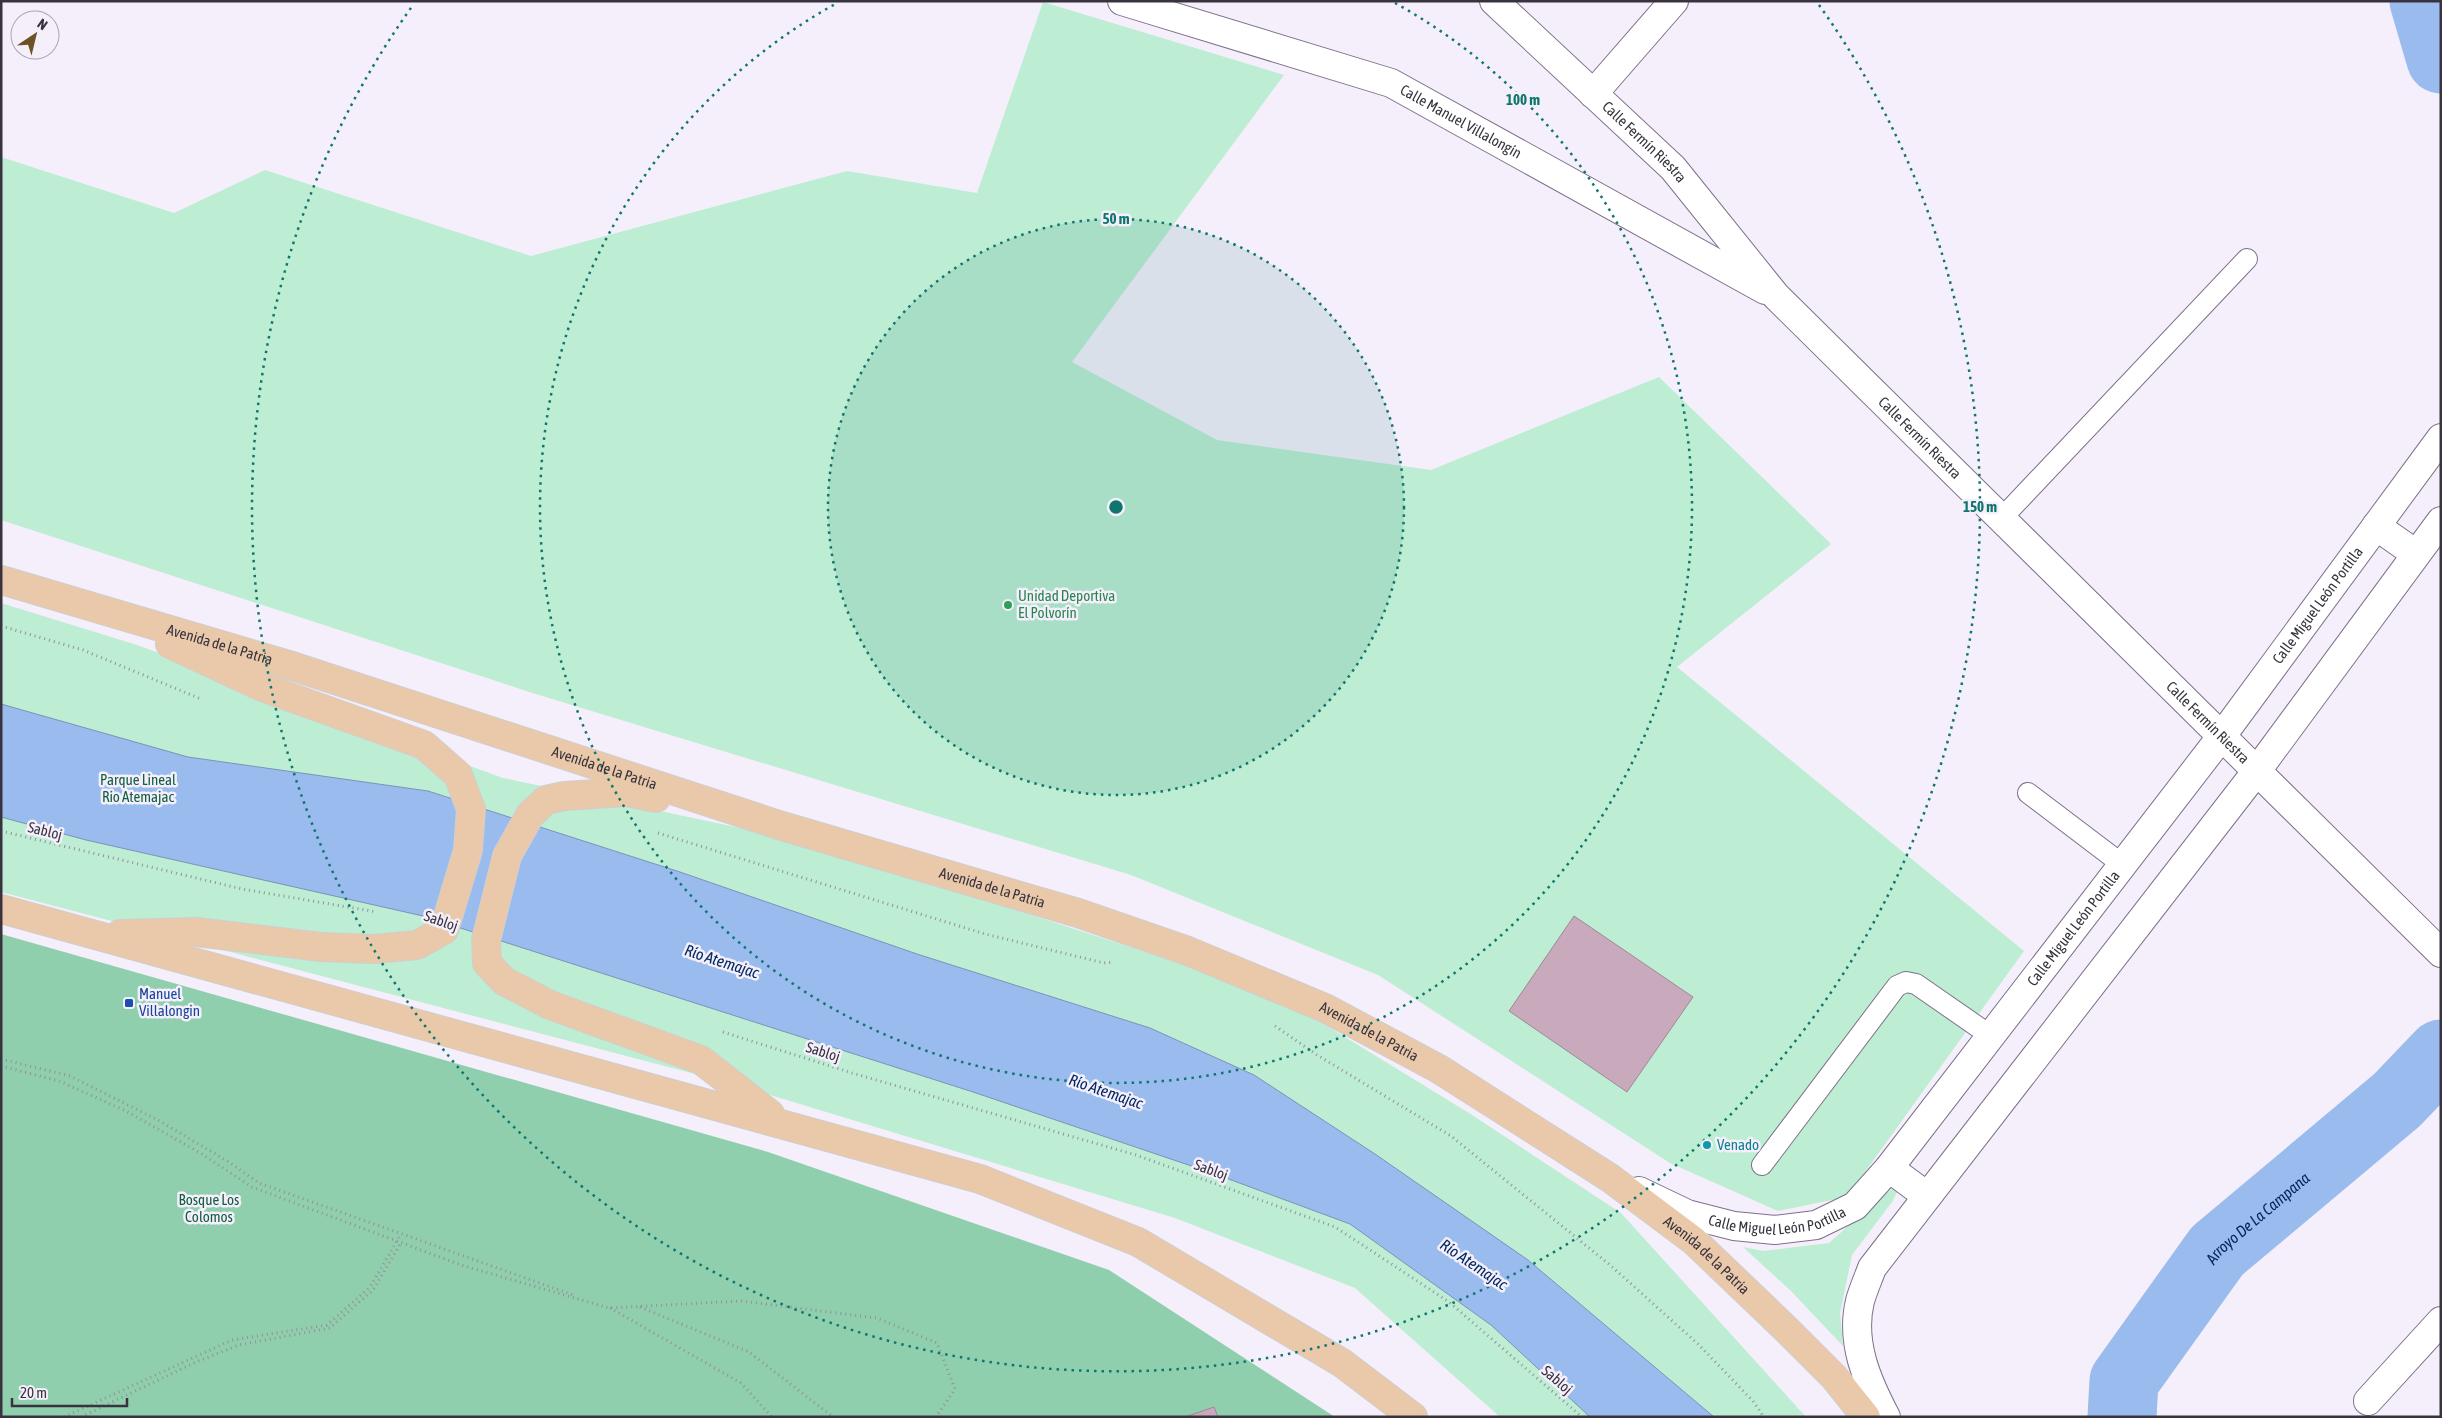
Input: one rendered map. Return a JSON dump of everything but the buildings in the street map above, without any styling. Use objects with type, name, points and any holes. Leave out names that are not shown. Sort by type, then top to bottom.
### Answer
[{"type":"main road","name":"Avenida de la Patria","points":[[1,580],[402,701],[782,826],[1078,913],[1188,951],[1316,1004],[1439,1069],[1610,1178],[1694,1241],[1821,1364],[1866,1417]]},
{"type":"main road","points":[[83,604],[262,687],[424,746],[458,775],[471,809],[468,850],[444,930],[417,945],[374,949],[321,947],[196,932],[91,934]]},
{"type":"main road","points":[[782,826],[627,792],[564,796],[546,800],[530,815],[507,856],[486,940],[487,964],[504,981],[550,1005],[701,1060],[781,1122],[793,1128],[980,1179],[1138,1242],[1342,1363],[1413,1417]]},
{"type":"main road","points":[[1,909],[781,1122]]},
{"type":"street","name":"Calle Manuel Villalongín","points":[[1122,1],[1391,83],[1776,296]]},
{"type":"street","name":"Calle Fermín Riestra","points":[[1494,1],[1673,168],[1776,296],[2441,953]]},
{"type":"street","points":[[1593,94],[1674,1]]},
{"type":"street","name":"Calle Miguel León Portilla","points":[[1610,1178],[1687,1214],[1734,1226],[1775,1230],[1816,1225],[1855,1206],[1889,1168],[2221,737],[2441,438]]},
{"type":"street","points":[[1886,1417],[1868,1384],[1857,1343],[1860,1303],[1872,1268],[2256,772],[2441,521]]},
{"type":"street","points":[[2376,526],[2416,554]]},
{"type":"street","points":[[1889,1168],[1927,1196]]},
{"type":"street","points":[[2368,1401],[2441,1321]]},
{"type":"lane","points":[[2001,518],[2247,260]]},
{"type":"lane","points":[[2028,793],[2123,865]]},
{"type":"lane","points":[[1762,1166],[1897,986],[1906,982],[1916,984],[1991,1036]]},
{"type":"path","points":[[1,626],[83,650],[205,701]]},
{"type":"path","name":"Sabloj","points":[[1,831],[242,889],[386,914]]},
{"type":"path","points":[[650,831],[985,934],[1104,963],[1122,960]]},
{"type":"path","points":[[1270,1023],[1317,1055],[1451,1136],[1610,1264],[1698,1344],[1753,1401],[1764,1417]]},
{"type":"path","name":"Sabloj","points":[[721,1031],[852,1073],[1136,1155],[1335,1227],[1449,1302],[1582,1417]]},
{"type":"path","points":[[1,1059],[70,1076],[158,1120],[229,1162],[259,1183],[609,1308],[741,1382],[772,1417]]},
{"type":"path","points":[[1,1066],[59,1081],[126,1111],[202,1154],[252,1187],[461,1265],[609,1308],[741,1301],[877,1318],[937,1343],[955,1389],[936,1417]]},
{"type":"path","points":[[81,1417],[196,1362],[239,1345],[330,1328],[373,1290],[399,1242],[401,1234]]},
{"type":"path","points":[[64,1417],[232,1340],[327,1325],[370,1287],[399,1242]]},
{"type":"path","points":[[637,1306],[749,1352],[833,1417]]},
{"type":"green space","name":"Unidad Deportiva El Polvorín","points":[[1043,2],[1284,75],[1072,362],[1217,440],[1431,470],[1659,377],[1831,544],[1677,667],[2024,951],[1847,1197],[1778,1211],[1670,1163],[1378,975],[1131,875],[539,695],[1,520],[1,157],[174,213],[265,170],[531,256],[847,171],[977,193]]},
{"type":"green space","name":"Parque Lineal Rio Atemajac","points":[[1,603],[137,645],[503,778],[750,830],[1007,907],[1192,967],[1314,1018],[1469,1113],[1621,1213],[1806,1417],[1500,1417],[1355,1288],[1175,1218],[737,1085],[1,892]]},
{"type":"green space","name":"Bosque Los Colomos","points":[[1,934],[768,1152],[1109,1270],[1335,1417],[1,1417]]},
{"type":"green space","points":[[1902,1183],[1892,1202],[1852,1255],[1840,1313],[1843,1346],[1791,1291],[1743,1247],[1763,1251],[1829,1243],[1884,1194]]},
{"type":"water","name":"Río Atemajac","points":[[1,704],[188,757],[428,791],[680,872],[917,954],[1150,1028],[1254,1075],[1375,1154],[1528,1260],[1714,1417],[1590,1417],[1491,1325],[1350,1224],[1215,1174],[973,1092],[423,916],[86,840],[1,817]]},
{"type":"waterway","name":"Arroyo De La Campana","points":[[2424,1],[2441,59]]},
{"type":"waterway","name":"Arroyo De La Campana","points":[[2122,1417],[2124,1381],[2217,1251],[2397,1100],[2441,1054]]},
{"type":"place","name":"Unidad Deportiva El Polvorín","points":[[1008,605]]},
{"type":"place","name":"Manuel Villalongin","points":[[129,1003]]},
{"type":"place","name":"Venado","points":[[1707,1145]]}]
